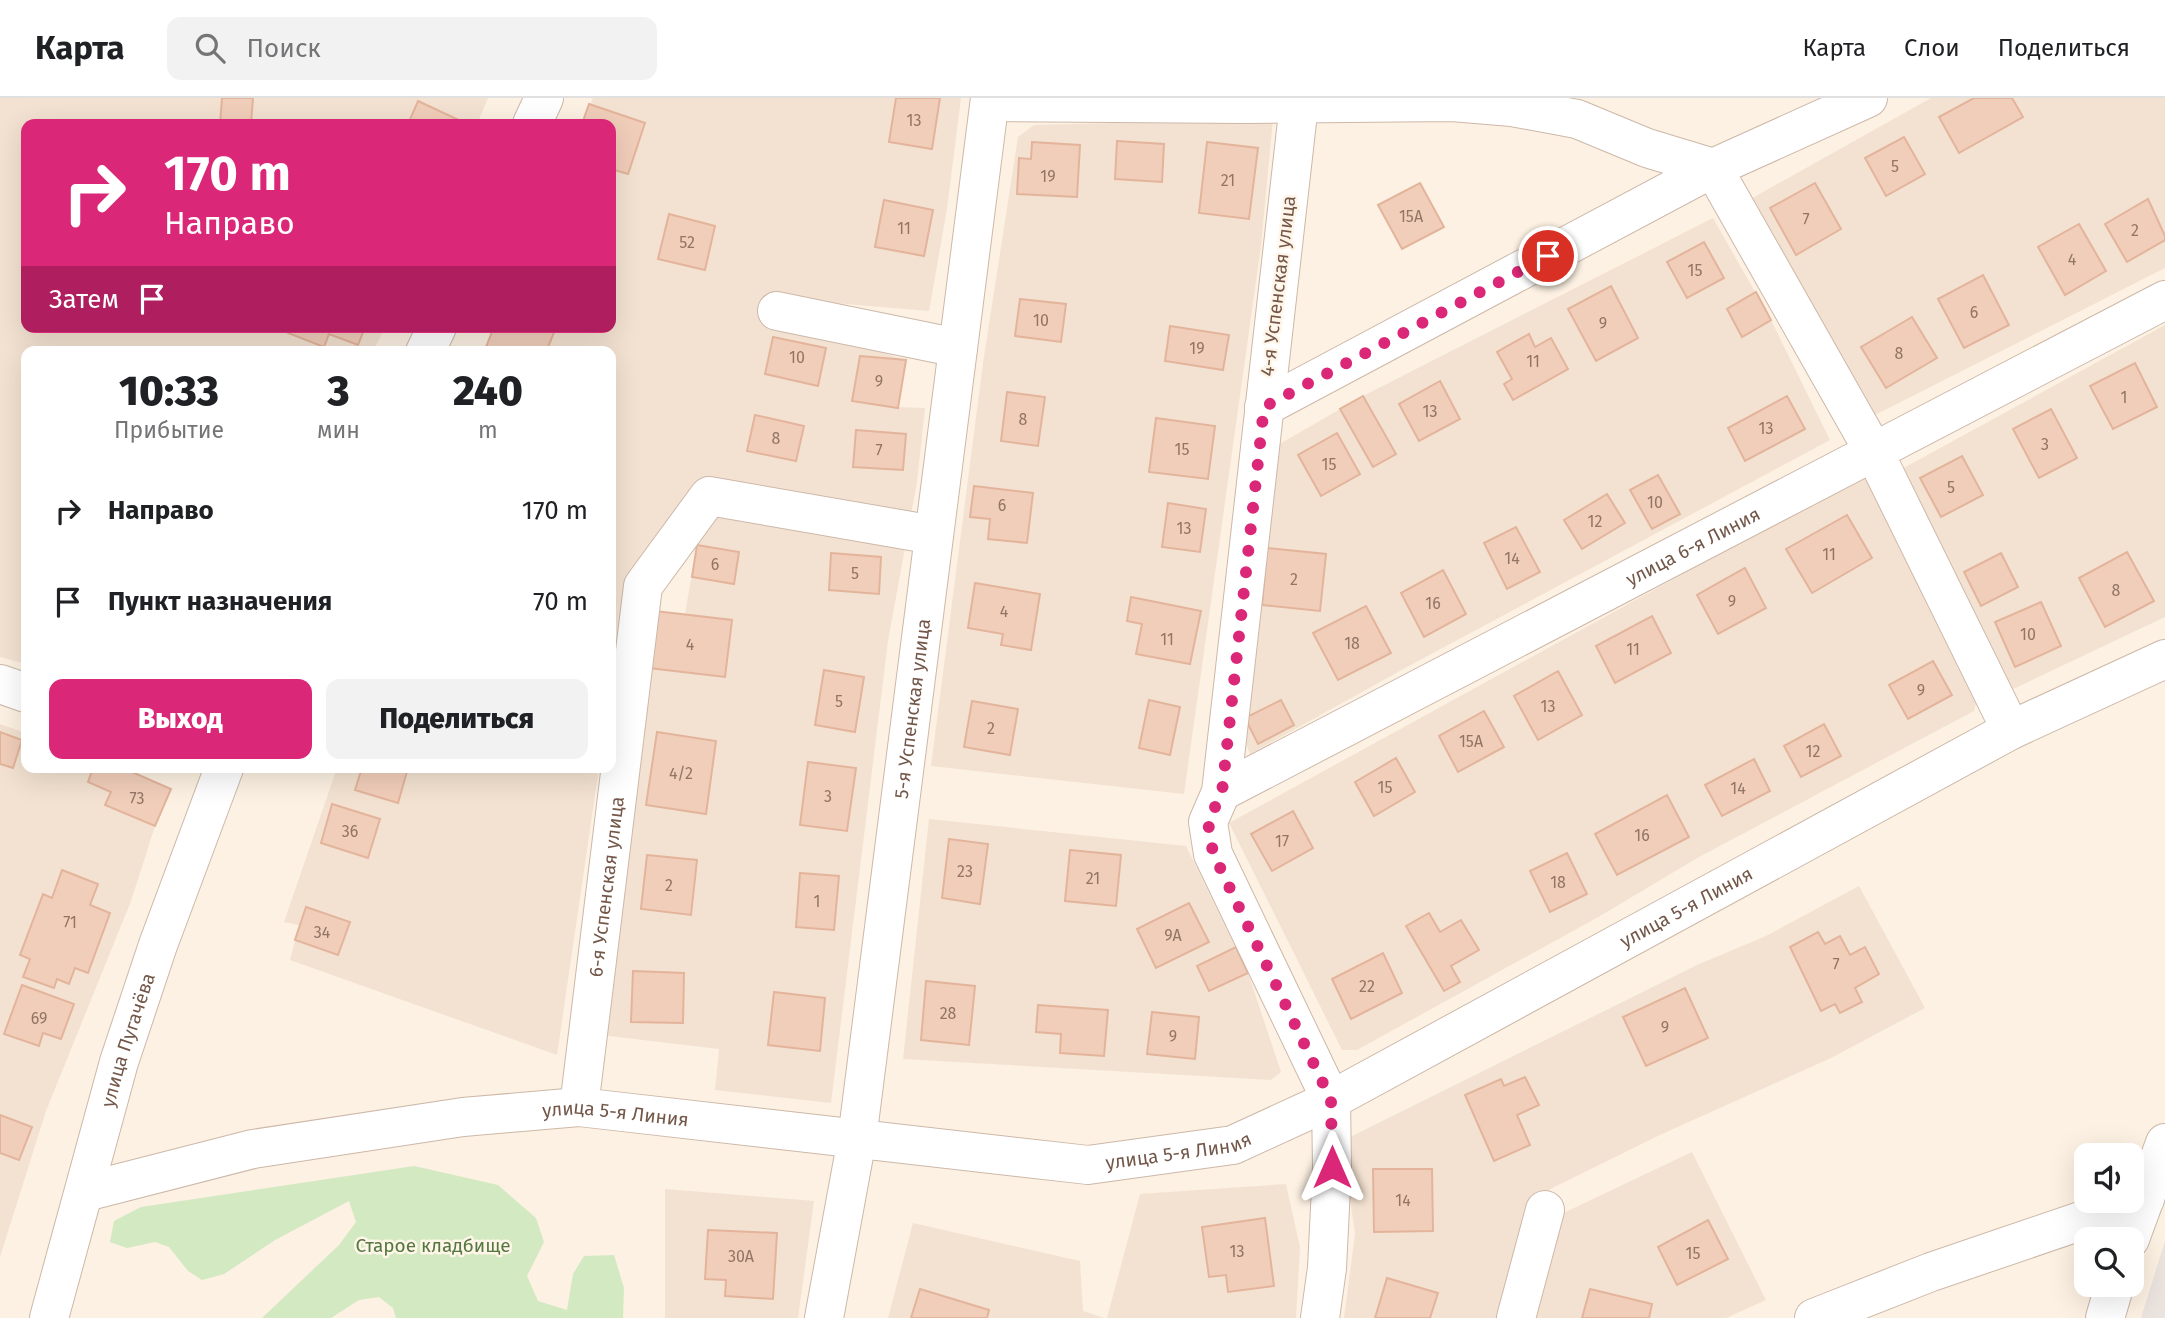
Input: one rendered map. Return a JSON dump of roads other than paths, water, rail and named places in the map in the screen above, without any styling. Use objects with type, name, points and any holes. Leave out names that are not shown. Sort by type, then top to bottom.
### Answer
[{"type":"street","points":[[534,119],[544,98]]},
{"type":"street","points":[[1264,407],[1713,168],[1868,98]]},
{"type":"street","points":[[990,100],[1299,104],[1451,102],[1511,107],[1564,107],[1577,119],[1647,149],[1713,168],[1874,452],[2011,730]]},
{"type":"street","name":"5-я Успенская улица","points":[[824,1318],[858,1139],[990,100]]},
{"type":"street","name":"4-я Успенская улица","points":[[1299,104],[1222,792],[1208,822],[1213,853],[1331,1100],[1332,1167],[1327,1268],[1320,1318]]},
{"type":"street","name":"улица 6-я Линия","points":[[1222,792],[2165,300]]},
{"type":"street","points":[[777,311],[958,348]]},
{"type":"street","name":"6-я Успенская улица","points":[[579,1107],[643,586],[709,496],[934,534]]},
{"type":"street","name":"улица 5-я Линия","points":[[85,1192],[253,1149],[463,1117],[579,1107],[1088,1166],[1233,1145],[1331,1100],[2011,730],[2165,659]]},
{"type":"street","points":[[0,684],[21,691]]},
{"type":"street","name":"улица Пугачёва","points":[[49,1318],[123,1049],[158,945],[222,773]]},
{"type":"street","points":[[2134,1227],[2165,1143]]},
{"type":"street","points":[[1814,1318],[1931,1272],[2145,1199]]},
{"type":"street","points":[[1516,1318],[1545,1210]]},
{"type":"street","points":[[2105,1318],[2111,1297]]},
{"type":"park label","name":"Старое кладбище","points":[[433,1245]]}]
